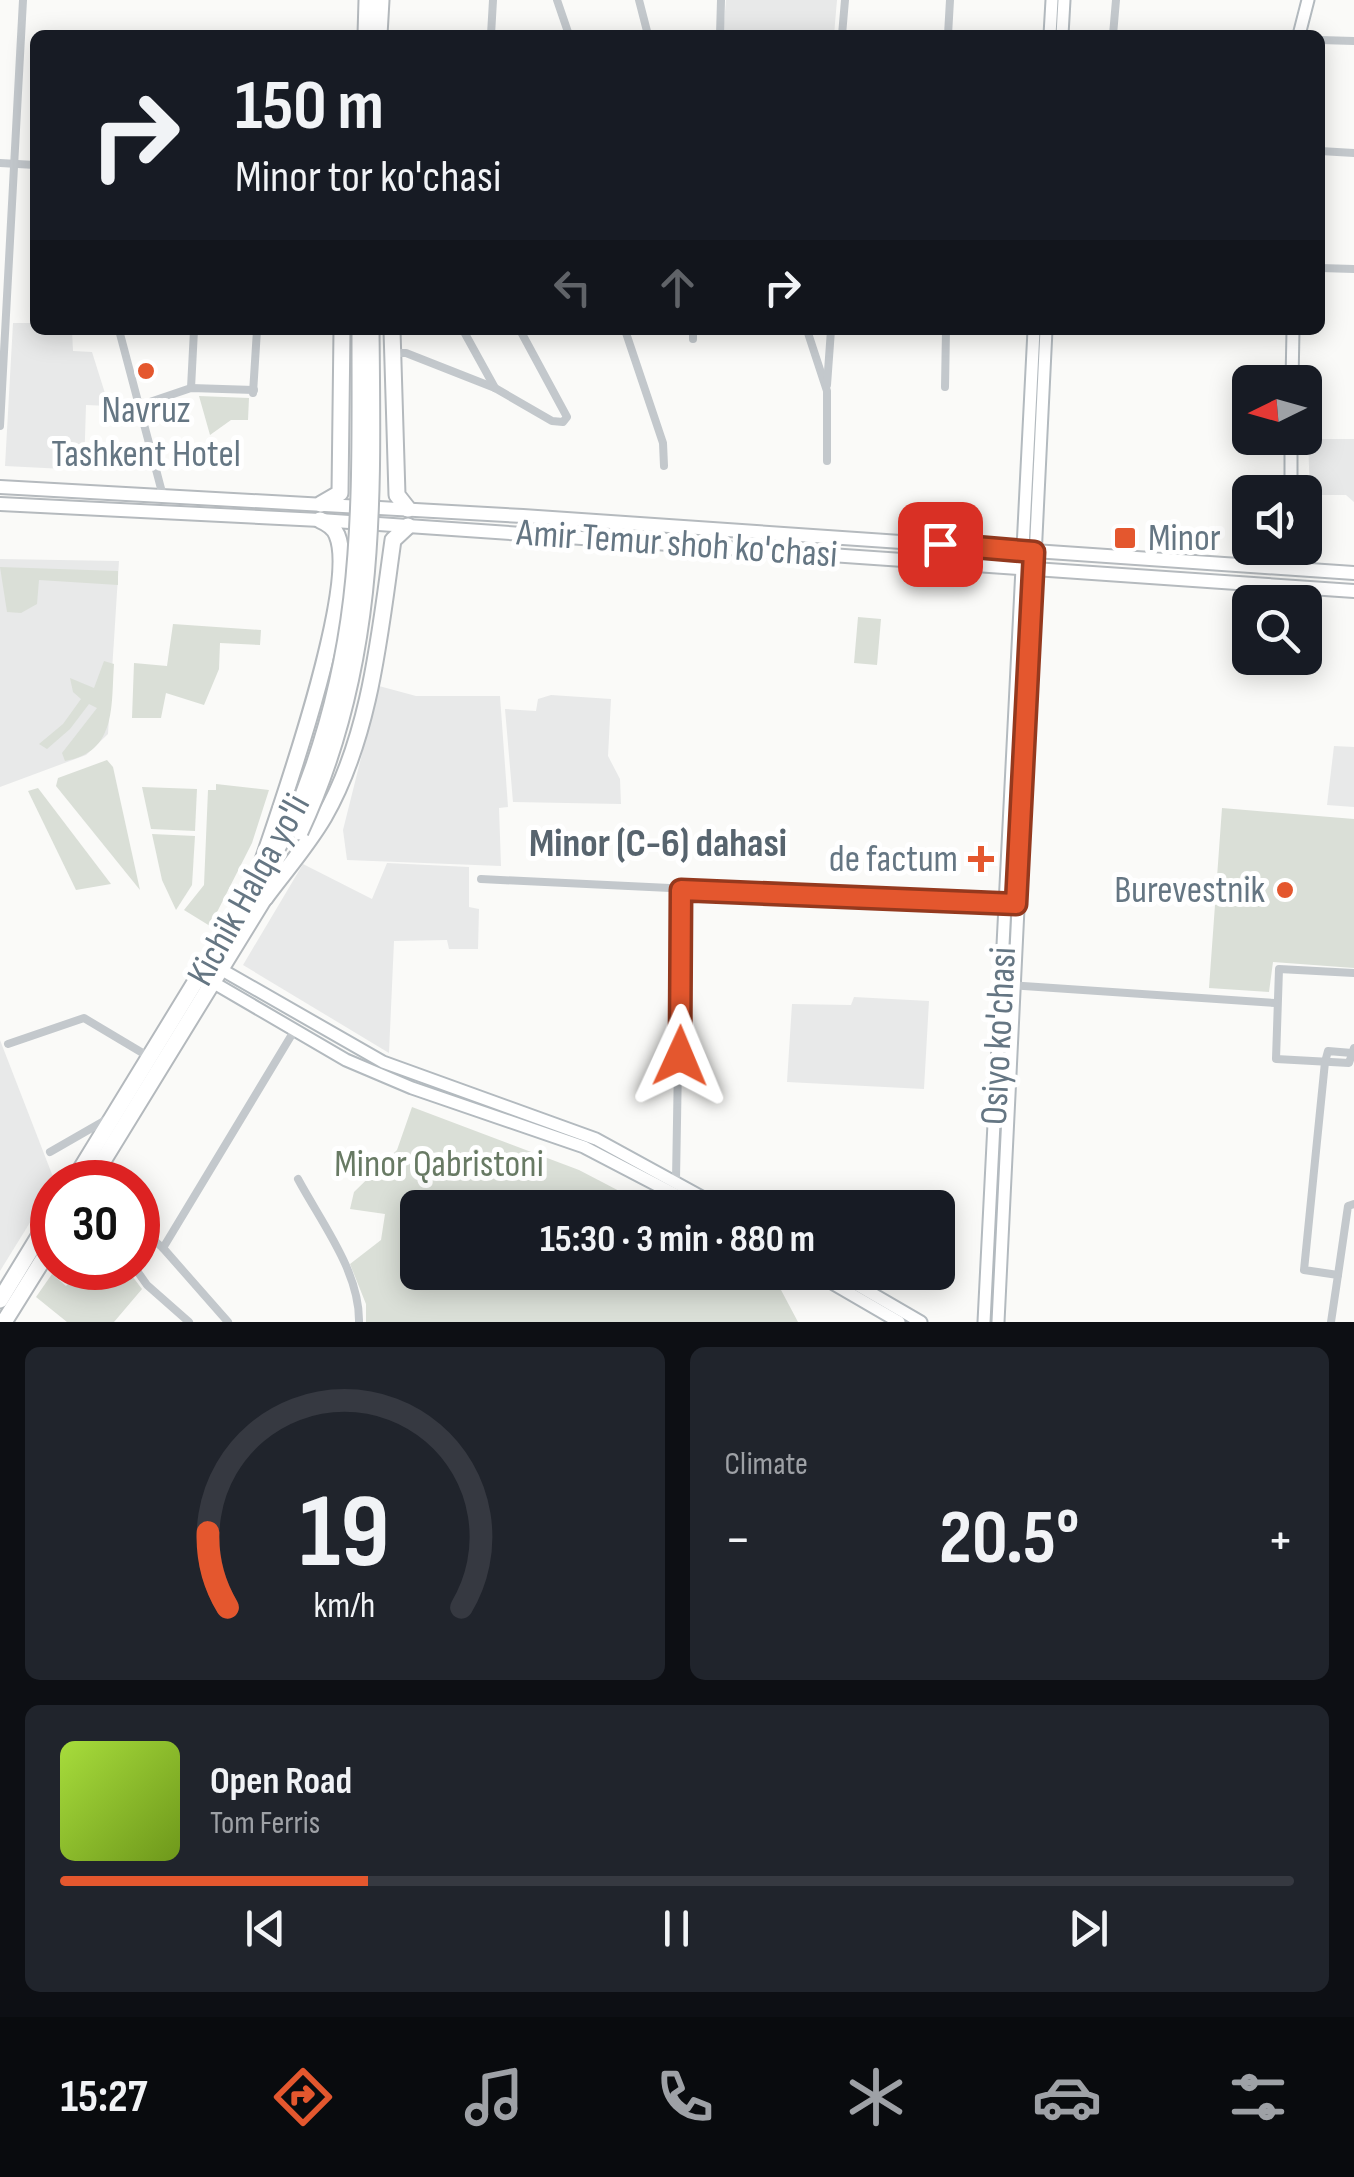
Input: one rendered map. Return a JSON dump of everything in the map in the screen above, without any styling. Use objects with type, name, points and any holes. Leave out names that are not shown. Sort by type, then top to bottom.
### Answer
[{"type":"highway","points":[[366,30],[367,0]]},
{"type":"highway","points":[[379,30],[381,0]]},
{"type":"highway","points":[[258,896],[322,676],[334,607],[339,551],[334,530],[321,512],[338,496],[342,335]]},
{"type":"highway","name":"Kichik Halqa yo'li","points":[[295,830],[322,745],[351,628],[359,525],[360,335]]},
{"type":"highway","name":"Kichik Halqa yo'li","points":[[103,1160],[258,896],[334,750],[362,630],[372,496],[371,335]]},
{"type":"highway","points":[[258,896],[330,805],[362,715],[393,540],[408,517],[398,499],[396,478],[392,335]]},
{"type":"highway","points":[[341,422],[350,434],[367,440],[384,438],[392,423]]},
{"type":"highway","points":[[340,477],[350,463],[372,458],[388,464],[396,478]]},
{"type":"highway","points":[[339,551],[348,565],[362,574],[377,572],[390,564]]},
{"type":"highway","points":[[334,607],[346,597],[362,593],[376,599],[382,614]]},
{"type":"highway","name":"Kichik Halqa yo'li","points":[[87,1160],[211,972]]},
{"type":"highway","points":[[0,1300],[30,1256]]},
{"type":"highway","points":[[4,1322],[30,1280]]},
{"type":"main road","points":[[1050,30],[1052,0]]},
{"type":"main road","points":[[1062,30],[1064,0]]},
{"type":"main road","points":[[1300,30],[1308,0]]},
{"type":"main road","name":"Osiyo ko'chasi","points":[[1028,551],[1034,335]]},
{"type":"main road","name":"Osiyo ko'chasi","points":[[984,1322],[1007,985],[1028,551],[1046,335]]},
{"type":"main road","points":[[1292,335],[1292,365]]},
{"type":"main road","name":"Amir Temur shoh ko'chasi","points":[[0,488],[163,496],[321,512]]},
{"type":"main road","points":[[42,506],[43,490]]},
{"type":"main road","name":"Amir Temur shoh ko'chasi","points":[[0,504],[572,519],[1354,572]]},
{"type":"main road","name":"Amir Temur shoh ko'chasi","points":[[408,517],[572,536],[1271,585]]},
{"type":"main road","points":[[572,519],[572,536]]},
{"type":"main road","points":[[870,540],[874,550],[870,557]]},
{"type":"main road","points":[[1285,585],[1288,565]]},
{"type":"main road","name":"Amir Temur shoh ko'chasi","points":[[1322,589],[1354,591]]},
{"type":"main road","points":[[211,972],[383,1062],[575,1130],[692,1190]]},
{"type":"main road","points":[[211,972],[294,1031],[412,1088],[584,1147],[666,1190]]},
{"type":"main road","name":"Osiyo ko'chasi","points":[[998,1322],[1007,985]]},
{"type":"main road","points":[[844,1290],[899,1322]]},
{"type":"main road","points":[[866,1290],[922,1322]]},
{"type":"street","points":[[0,426],[5,249],[23,0]]},
{"type":"street","points":[[491,30],[493,0]]},
{"type":"street","points":[[557,0],[567,30]]},
{"type":"street","points":[[638,0],[647,30]]},
{"type":"street","points":[[720,30],[721,0]]},
{"type":"street","points":[[842,30],[845,0]]},
{"type":"street","points":[[948,30],[950,0]]},
{"type":"street","points":[[1114,30],[1116,0]]},
{"type":"street","points":[[1325,40],[1354,41]]},
{"type":"street","points":[[1325,151],[1354,153]]},
{"type":"street","points":[[0,163],[30,165]]},
{"type":"street","points":[[1325,268],[1354,269]]},
{"type":"street","points":[[120,335],[163,496]]},
{"type":"street","points":[[192,388],[194,335]]},
{"type":"street","points":[[141,405],[192,388],[253,392],[257,335]]},
{"type":"street","points":[[467,335],[495,388]]},
{"type":"street","points":[[392,353],[406,354],[495,388],[552,421],[564,422],[566,417],[523,335]]},
{"type":"street","points":[[627,335],[662,444],[664,466]]},
{"type":"street","points":[[809,335],[827,391]]},
{"type":"street","points":[[827,462],[831,335]]},
{"type":"street","points":[[945,388],[946,335]]},
{"type":"street","points":[[481,879],[1011,904]]},
{"type":"street","points":[[676,1180],[681,890]]},
{"type":"street","points":[[1326,1062],[1276,1058],[1279,969],[1354,973]]},
{"type":"street","points":[[1007,985],[1275,1002]]},
{"type":"street","points":[[8,1044],[84,1018],[151,1058]]},
{"type":"street","points":[[163,1248],[294,1031]]},
{"type":"street","points":[[1338,1275],[1304,1270],[1328,1051],[1353,1050]]},
{"type":"street","points":[[50,1152],[87,1128],[117,1115]]},
{"type":"street","points":[[298,1179],[342,1260],[359,1304],[359,1322]]},
{"type":"street","points":[[1331,1322],[1348,1206],[1354,1204]]},
{"type":"street","points":[[160,1245],[228,1322]]},
{"type":"street","points":[[152,1290],[189,1322]]},
{"type":"shaded area","points":[[726,0],[837,0],[834,30],[723,30]]},
{"type":"shaded area","points":[[13,323],[30,323],[30,335],[72,335],[73,351],[92,352],[109,406],[86,405],[84,470],[5,466]]},
{"type":"shaded area","points":[[1322,439],[1354,439],[1354,502],[1346,495],[1322,495],[1322,475],[1309,475],[1309,455],[1322,455]]},
{"type":"shaded area","points":[[0,559],[119,561],[108,734],[86,755],[0,787]]},
{"type":"shaded area","points":[[379,686],[416,696],[500,696],[508,807],[499,808],[501,866],[347,860],[343,830]]},
{"type":"shaded area","points":[[551,695],[611,699],[608,756],[620,779],[621,804],[513,802],[505,709],[536,711],[538,699]]},
{"type":"shaded area","points":[[1334,746],[1354,747],[1354,807],[1327,805]]},
{"type":"shaded area","points":[[387,863],[469,867],[469,907],[479,909],[478,949],[449,949],[447,940],[394,941],[389,1053],[243,965],[303,864],[372,899]]},
{"type":"shaded area","points":[[854,997],[929,1001],[924,1089],[787,1082],[792,1004],[851,1005]]},
{"type":"shaded area","points":[[0,1040],[46,1160],[30,1160],[30,1222],[0,1271]]},
{"type":"green space","points":[[199,396],[249,398],[248,420],[231,420],[210,435]]},
{"type":"green space","points":[[0,567],[118,571],[118,585],[39,580],[37,604],[21,613],[7,612]]},
{"type":"green space","points":[[858,617],[881,619],[877,665],[854,663]]},
{"type":"green space","points":[[173,624],[261,630],[260,645],[220,643],[219,669],[204,705],[166,693],[161,718],[132,718],[134,663],[167,666]]},
{"type":"green space","points":[[104,661],[114,664],[108,725],[94,748],[65,761],[62,753],[97,708],[89,704],[70,729],[47,749],[39,744],[63,724],[81,699],[73,692],[70,678],[94,688]]},
{"type":"green space","points":[[107,760],[113,767],[140,890],[56,786],[58,778]]},
{"type":"green space","points":[[216,784],[269,790],[252,843],[210,926],[184,910],[204,885],[208,790],[216,790]]},
{"type":"green space","points":[[142,787],[197,789],[195,831],[151,829]]},
{"type":"green space","points":[[38,788],[111,884],[76,890],[28,791]]},
{"type":"green space","name":"Burevestnik","points":[[1222,808],[1354,819],[1354,968],[1273,962],[1269,992],[1209,988]]},
{"type":"green space","points":[[152,834],[195,836],[192,885],[176,910],[162,880]]},
{"type":"green space","name":"Minor Qabristoni","points":[[412,1107],[579,1170],[617,1190],[400,1190],[400,1290],[781,1290],[798,1322],[366,1322],[366,1304],[350,1264],[381,1240],[385,1214],[350,1209],[354,1192],[397,1150]]},
{"type":"green space","points":[[41,1290],[141,1290],[114,1322],[67,1322],[36,1297]]},
{"type":"place","name":"Navruz Tashkent Hotel","points":[[146,371]]},
{"type":"place","name":"Minor","points":[[1125,538]]},
{"type":"place","name":"de factum","points":[[981,859]]},
{"type":"place","name":"Burevestnik","points":[[1285,890]]},
{"type":"district","name":"Minor (C-6) dahasi","points":[[658,844]]},
{"type":"route","points":[[680,1056],[681,890],[1016,904],[1034,552],[940,544]]}]
